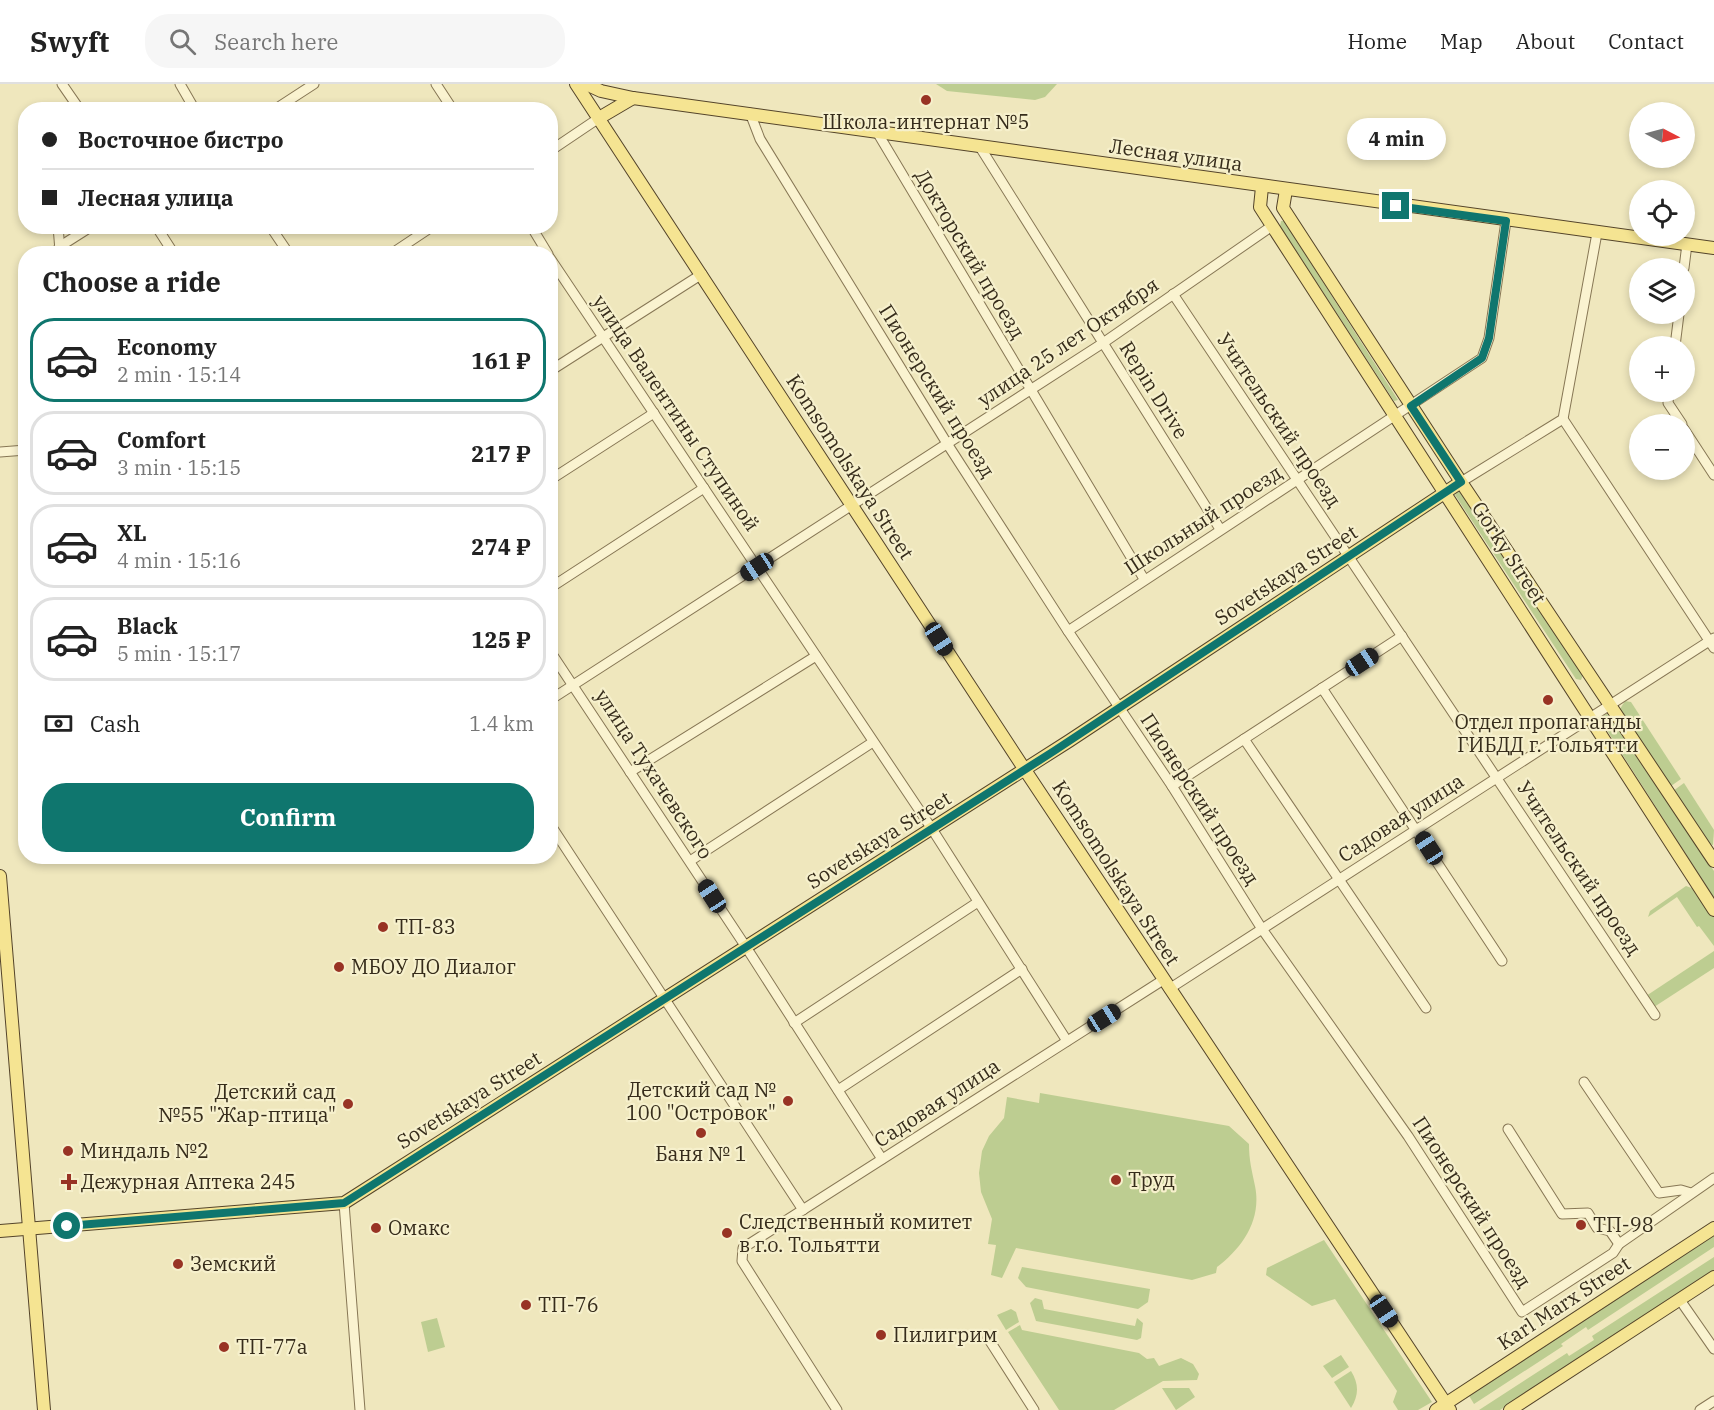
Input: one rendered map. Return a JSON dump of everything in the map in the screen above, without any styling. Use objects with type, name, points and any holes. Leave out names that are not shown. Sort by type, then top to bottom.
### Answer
[{"type":"main road","name":"Komsomolskaya Street","points":[[576,84],[1444,1408]]},
{"type":"main road","name":"Лесная улица","points":[[586,84],[601,91],[633,98],[1629,237]]},
{"type":"main road","points":[[599,118],[633,98]]},
{"type":"main road","name":"Gorky Street","points":[[1262,187],[1260,207],[1714,909]]},
{"type":"main road","name":"Gorky Street","points":[[1286,190],[1283,208],[1461,482],[1712,854]]},
{"type":"main road","name":"Лесная улица","points":[[1695,245],[1714,248]]},
{"type":"main road","name":"Sovetskaya Street","points":[[0,1231],[344,1203],[1025,770],[1461,482]]},
{"type":"main road","points":[[0,876],[44,1410]]},
{"type":"main road","name":"Karl Marx Street","points":[[1444,1408],[1714,1228]]},
{"type":"main road","points":[[1510,1410],[1714,1277]]},
{"type":"street","points":[[62,84],[74,102]]},
{"type":"street","points":[[180,84],[190,102]]},
{"type":"street","points":[[286,102],[314,84]]},
{"type":"street","points":[[436,84],[446,102]]},
{"type":"street","name":"Пионерский проезд","points":[[750,113],[760,139],[948,445],[1068,631],[1172,786],[1262,929],[1408,1137],[1522,1312],[1613,1253],[1619,1244]]},
{"type":"street","points":[[558,146],[599,118]]},
{"type":"street","name":"Докторский проезд","points":[[877,132],[1144,579]]},
{"type":"street","name":"Repin Drive","points":[[980,147],[1220,530]]},
{"type":"street","name":"Школьный проезд","points":[[1068,631],[1482,358],[1489,338],[1506,221]]},
{"type":"street","name":"улица 25 лет Октября","points":[[558,695],[853,508],[1103,343],[1272,226]]},
{"type":"street","points":[[1597,233],[1563,419],[1712,643]]},
{"type":"street","points":[[65,246],[81,234]]},
{"type":"street","points":[[403,246],[421,234]]},
{"type":"street","name":"улица Валентины Ступиной","points":[[558,271],[932,829],[1067,1041]]},
{"type":"street","points":[[558,366],[702,274]]},
{"type":"street","name":"Учительский проезд","points":[[1173,294],[1655,1015]]},
{"type":"street","points":[[558,475],[654,413]]},
{"type":"street","name":"Sovetskaya Street","points":[[1461,482],[1563,419]]},
{"type":"street","points":[[1695,446],[1714,475]]},
{"type":"street","points":[[0,452],[18,451]]},
{"type":"street","points":[[558,583],[704,488]]},
{"type":"street","points":[[1172,786],[1402,636]]},
{"type":"street","name":"Садовая улица","points":[[837,1410],[742,1262],[743,1248],[1067,1041],[1262,929],[1591,717],[1712,643]]},
{"type":"street","points":[[630,772],[816,656]]},
{"type":"street","name":"улица Тухачевского","points":[[558,663],[690,861],[882,1159]]},
{"type":"street","points":[[1322,688],[1417,829],[1502,962]]},
{"type":"street","points":[[1245,739],[1426,1008]]},
{"type":"street","points":[[690,861],[873,742]]},
{"type":"street","points":[[558,836],[803,1210]]},
{"type":"street","points":[[794,1023],[978,902]]},
{"type":"street","points":[[838,1090],[1022,969]]},
{"type":"street","points":[[1584,1082],[1659,1193],[1681,1190],[1691,1193]]},
{"type":"street","points":[[1508,1129],[1562,1214],[1588,1213],[1597,1228],[1610,1231],[1619,1244],[1714,1178]]},
{"type":"street","points":[[344,1203],[360,1410]]},
{"type":"street","points":[[1680,1300],[1714,1349]]},
{"type":"street","points":[[988,1338],[1035,1410]]},
{"type":"street","points":[[1700,1410],[1714,1401]]},
{"type":"green space","points":[[936,84],[1057,84],[1045,97],[1035,100],[947,91]]},
{"type":"green space","points":[[1281,221],[1284,221],[1398,400],[1394,401],[1280,226]]},
{"type":"green space","points":[[1459,489],[1583,675],[1581,680],[1576,679],[1455,495]]},
{"type":"green space","points":[[1625,701],[1631,702],[1681,779],[1671,786],[1620,709]]},
{"type":"green space","points":[[1607,714],[1714,871],[1714,898],[1601,721],[1603,715]]},
{"type":"green space","points":[[1684,783],[1714,830],[1713,845],[1709,844],[1673,791]]},
{"type":"green space","points":[[1686,886],[1697,890],[1714,917],[1714,946],[1699,926],[1697,927],[1677,897],[1648,917],[1650,911]]},
{"type":"green space","points":[[1714,951],[1714,968],[1654,1007],[1646,996]]},
{"type":"green space","name":"Труд","points":[[1040,1093],[1229,1126],[1249,1144],[1256,1198],[1253,1222],[1242,1242],[1217,1267],[1216,1273],[1192,1280],[1016,1248],[1002,1278],[991,1275],[996,1245],[988,1244],[992,1219],[981,1192],[979,1173],[982,1151],[989,1136],[1004,1118],[1007,1097],[1039,1103]]},
{"type":"green space","points":[[1714,1234],[1714,1247],[1588,1330],[1586,1327],[1561,1344],[1563,1346],[1474,1404],[1468,1394]]},
{"type":"green space","points":[[1324,1240],[1432,1402],[1418,1410],[1398,1410],[1393,1402],[1397,1391],[1335,1299],[1312,1306],[1266,1275],[1267,1268]]},
{"type":"green space","points":[[1714,1257],[1714,1270],[1500,1410],[1479,1410],[1567,1353],[1569,1356],[1594,1340],[1592,1336]]},
{"type":"green space","points":[[1022,1267],[1150,1289],[1148,1302],[1138,1309],[1026,1287],[1018,1278]]},
{"type":"green space","points":[[1035,1298],[1042,1300],[1044,1309],[1135,1326],[1137,1318],[1143,1323],[1141,1338],[1137,1340],[1036,1321],[1030,1303]]},
{"type":"green space","points":[[1011,1309],[1016,1312],[1019,1322],[1006,1330],[997,1315]]},
{"type":"green space","points":[[437,1318],[445,1347],[428,1352],[421,1322]]},
{"type":"green space","points":[[1020,1325],[1022,1330],[1139,1353],[1147,1359],[1154,1358],[1159,1366],[1181,1358],[1193,1364],[1199,1374],[1197,1380],[1163,1381],[1114,1410],[1059,1410],[1008,1332]]},
{"type":"green space","points":[[1341,1355],[1349,1367],[1332,1378],[1323,1366]]},
{"type":"green space","points":[[1351,1371],[1356,1380],[1357,1390],[1356,1399],[1351,1408],[1334,1382]]},
{"type":"green space","points":[[1162,1388],[1189,1388],[1195,1397],[1176,1410]]},
{"type":"place","name":"Школа-интернат №5","points":[[926,100]]},
{"type":"place","name":"Отдел пропаганды ГИБДД г. Тольятти","points":[[1548,700]]},
{"type":"place","name":"ТП-83","points":[[383,927]]},
{"type":"place","name":"МБОУ ДО Диалог","points":[[339,967]]},
{"type":"place","name":"Детский сад № 100 \"Островок\"","points":[[788,1101]]},
{"type":"place","name":"Детский сад №55 \"Жар-птица\"","points":[[348,1104]]},
{"type":"place","name":"Баня № 1","points":[[701,1133]]},
{"type":"place","name":"Миндаль №2","points":[[68,1151]]},
{"type":"place","name":"Труд","points":[[1116,1180]]},
{"type":"place","name":"Дежурная Аптека 245","points":[[69,1182]]},
{"type":"place","name":"ТП-98","points":[[1581,1225]]},
{"type":"place","name":"Омакс","points":[[376,1228]]},
{"type":"place","name":"Следственный комитет в г.о. Тольятти","points":[[727,1233]]},
{"type":"place","name":"Земский","points":[[178,1264]]},
{"type":"place","name":"ТП-76","points":[[526,1305]]},
{"type":"place","name":"Пилигрим","points":[[881,1335]]},
{"type":"place","name":"ТП-77а","points":[[224,1347]]},
{"type":"route","points":[[67,1226],[344,1203],[1054,751],[1461,482],[1411,406],[1482,358],[1489,338],[1506,221],[1396,206]]}]
